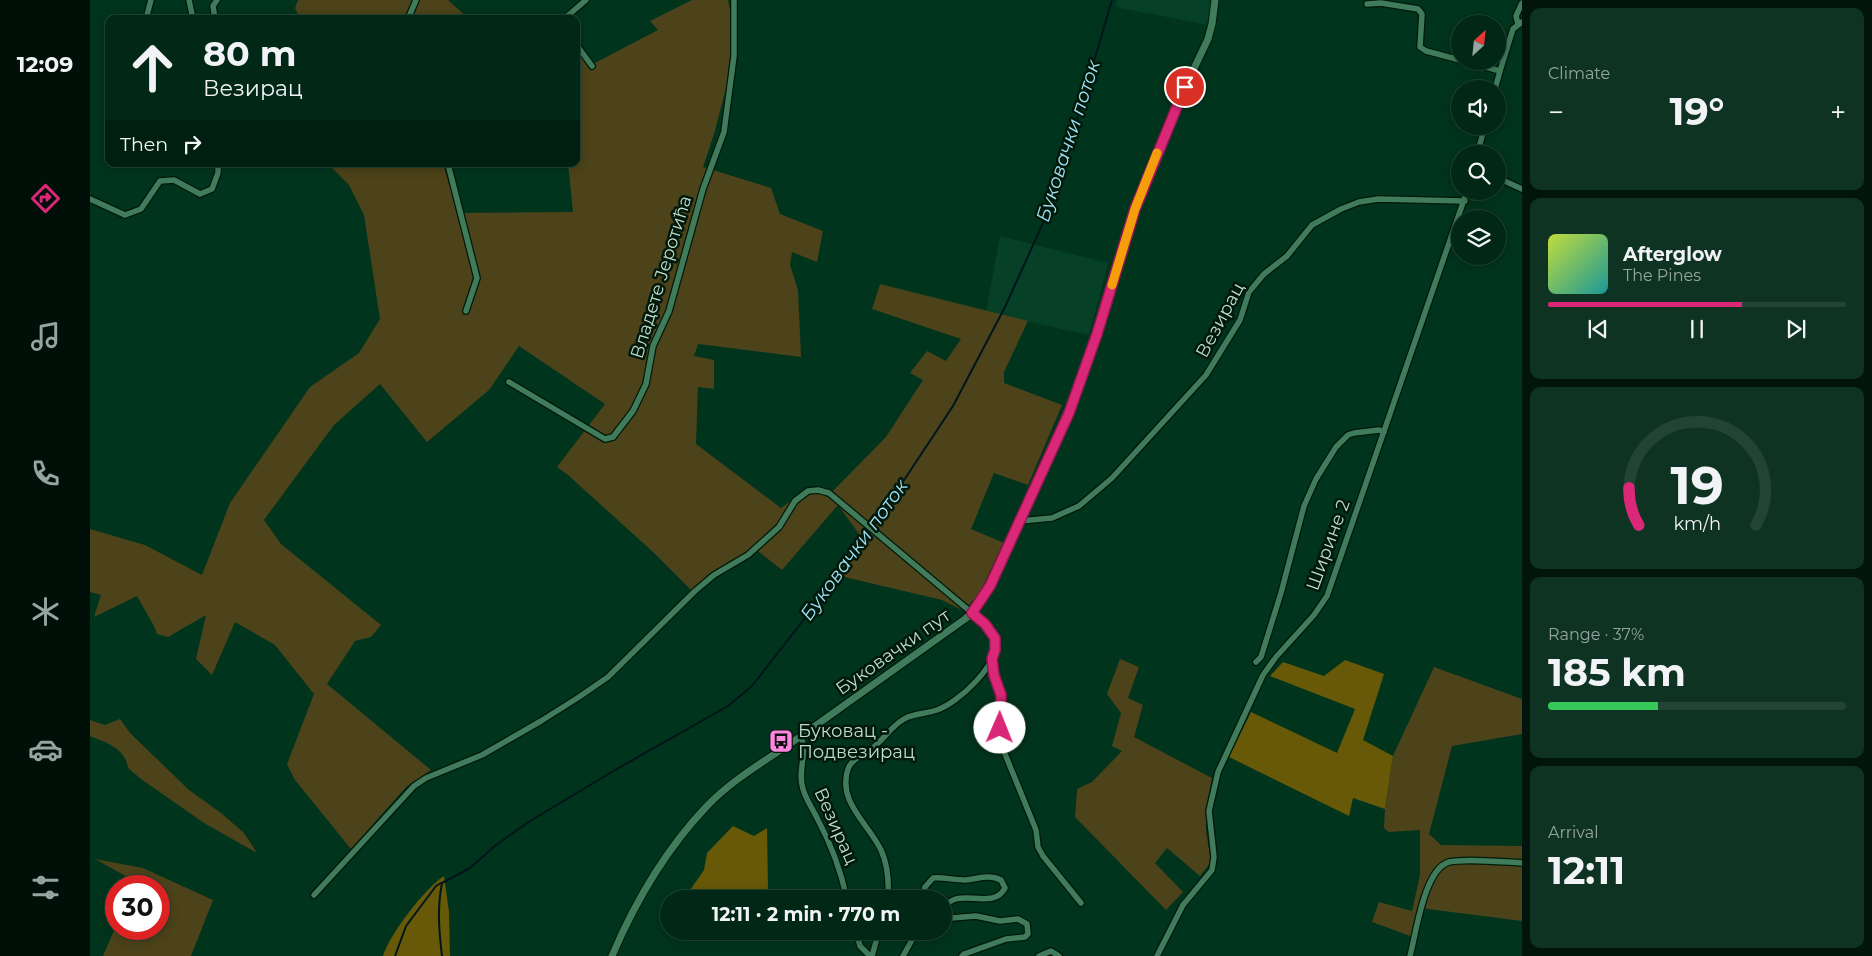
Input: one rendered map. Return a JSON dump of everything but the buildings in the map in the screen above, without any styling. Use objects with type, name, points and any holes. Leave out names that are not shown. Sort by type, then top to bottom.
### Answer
[{"type":"street","points":[[147,15],[151,0]]},
{"type":"street","points":[[189,0],[192,15]]},
{"type":"street","points":[[215,15],[214,6],[217,0]]},
{"type":"street","points":[[410,15],[416,0]]},
{"type":"street","points":[[569,15],[586,0]]},
{"type":"street","name":"Владете Јеротића","points":[[509,382],[605,439],[613,437],[633,411],[646,384],[653,346],[669,311],[703,189],[724,132],[734,56],[734,0]]},
{"type":"street","name":"Буковачки пут","points":[[612,956],[640,899],[665,859],[696,818],[720,794],[741,776],[801,736],[972,613],[990,586],[1069,413],[1082,380],[1135,209],[1176,106],[1208,39],[1216,0]]},
{"type":"street","points":[[1367,4],[1381,3],[1418,9],[1422,14],[1420,47],[1451,57]]},
{"type":"street","points":[[1498,80],[1513,29],[1520,23],[1516,16],[1522,3]]},
{"type":"street","points":[[580,50],[592,66]]},
{"type":"street","points":[[90,199],[124,215],[140,209],[160,181],[174,180],[200,194],[212,189],[218,173],[218,167]]},
{"type":"street","points":[[449,167],[477,278],[466,311]]},
{"type":"street","points":[[1506,182],[1522,189]]},
{"type":"street","name":"Везирац","points":[[1020,521],[1052,518],[1079,506],[1112,478],[1206,375],[1240,320],[1249,292],[1264,274],[1288,256],[1312,225],[1341,209],[1359,202],[1378,199],[1465,201]]},
{"type":"street","name":"Ширине 2","points":[[1157,956],[1183,905],[1212,870],[1214,857],[1209,810],[1218,772],[1262,675],[1314,615],[1327,596],[1465,201]]},
{"type":"street","points":[[1256,662],[1261,657],[1281,593],[1304,506],[1316,479],[1336,447],[1348,435],[1379,430],[1384,432]]},
{"type":"street","points":[[314,895],[414,786],[426,778],[482,755],[541,721],[608,677],[695,591],[714,575],[748,555],[779,527],[795,501],[808,491],[818,490],[829,493],[985,624],[995,638],[995,650],[992,659],[994,675],[1001,695],[1000,728],[1003,749],[1033,823],[1038,846],[1081,903]]},
{"type":"street","name":"Везирац","points":[[889,890],[889,883],[882,852],[872,834],[855,812],[848,794],[846,777],[848,767],[853,761],[882,740],[888,732],[904,719],[936,711],[960,697],[972,686],[992,659]]},
{"type":"street","name":"Везирац","points":[[801,736],[805,745],[801,780],[802,788],[819,821],[842,877],[845,890]]},
{"type":"street","points":[[1410,956],[1429,882],[1438,869],[1448,862],[1480,860],[1522,863]]},
{"type":"street","points":[[924,890],[933,878],[944,877],[964,880],[996,877],[1002,880],[1005,888],[998,896],[992,899],[959,898],[952,900]]},
{"type":"street","points":[[952,918],[976,916],[1000,921],[1018,919],[1027,924],[1028,934],[1024,938],[1006,939],[962,956]]},
{"type":"street","points":[[858,940],[860,946],[871,956],[876,940]]},
{"type":"street","points":[[903,956],[912,940]]},
{"type":"street","points":[[1039,956],[1051,951],[1059,956]]},
{"type":"shaded area","points":[[298,0],[448,0],[465,15],[298,15],[295,8]]},
{"type":"shaded area","points":[[692,0],[728,0],[734,32],[727,85],[703,167],[771,188],[780,214],[823,231],[817,262],[792,252],[790,265],[798,290],[801,357],[698,344],[694,356],[714,360],[714,389],[698,387],[696,444],[781,508],[796,497],[817,491],[827,497],[886,437],[923,380],[910,373],[927,351],[946,361],[961,339],[872,309],[880,284],[1028,321],[1004,372],[1004,383],[1062,405],[1028,485],[994,473],[971,529],[1004,543],[982,589],[964,611],[942,600],[836,575],[859,534],[838,505],[782,570],[754,548],[692,591],[653,552],[557,467],[605,404],[519,346],[489,390],[427,442],[380,384],[334,425],[264,520],[281,544],[381,625],[371,637],[355,641],[327,684],[431,770],[406,787],[351,849],[295,780],[287,764],[314,694],[275,645],[235,622],[212,675],[196,659],[206,615],[168,637],[157,634],[137,596],[94,617],[101,595],[90,592],[90,529],[145,545],[202,575],[230,503],[310,387],[359,353],[380,319],[364,215],[349,185],[331,167],[444,167],[458,213],[573,212],[568,167],[580,167],[580,54],[589,66],[658,30],[650,21]]},
{"type":"shaded area","points":[[1117,0],[1212,0],[1208,25],[1116,7]]},
{"type":"shaded area","points":[[1000,236],[1108,263],[1089,335],[986,312]]},
{"type":"shaded area","points":[[1120,659],[1139,667],[1128,698],[1143,705],[1134,737],[1212,778],[1206,812],[1206,831],[1211,862],[1200,876],[1167,848],[1155,863],[1183,892],[1166,910],[1075,817],[1077,789],[1092,782],[1122,751],[1112,746],[1121,713],[1107,694]]},
{"type":"shaded area","points":[[1345,660],[1384,674],[1363,740],[1393,756],[1385,809],[1353,798],[1349,816],[1229,757],[1251,712],[1337,753],[1355,709],[1270,676],[1283,662],[1324,676]]},
{"type":"shaded area","points":[[1434,667],[1522,699],[1522,734],[1452,746],[1429,834],[1441,845],[1522,846],[1522,921],[1420,908],[1413,937],[1372,922],[1379,902],[1412,911],[1420,875],[1420,830],[1389,832],[1384,828],[1385,809],[1393,756]]},
{"type":"shaded area","points":[[120,719],[130,733],[189,790],[221,813],[244,833],[257,853],[204,823],[141,779],[128,768],[126,761],[119,751],[109,744],[90,736],[90,720],[105,725]]},
{"type":"shaded area","points":[[733,826],[754,836],[767,828],[768,890],[690,890],[704,870],[707,853]]},
{"type":"shaded area","points":[[95,859],[143,868],[158,875],[124,875]]},
{"type":"shaded area","points":[[444,876],[449,912],[450,956],[383,956],[400,924],[409,912],[428,890]]},
{"type":"shaded area","points":[[170,880],[213,900],[191,956],[103,956],[110,940],[170,940]]},
{"type":"waterway","name":"Буковачки поток","points":[[873,527],[953,406],[1005,307],[1053,201],[1112,0]]},
{"type":"waterway","name":"Буковачки поток","points":[[442,956],[439,919],[442,883],[470,868],[496,845],[530,821],[728,706],[752,686],[871,531]]},
{"type":"waterway","points":[[395,956],[406,926],[436,886],[441,883]]},
{"type":"slow traffic","points":[[1112,285],[1135,209],[1157,153]]},
{"type":"place","name":"Буковац - Подвезирац","points":[[781,741]]},
{"type":"route","points":[[1000,728],[1001,695],[994,675],[992,659],[995,650],[995,638],[985,624],[972,613],[990,586],[1069,413],[1097,334],[1135,209],[1170,119],[1185,87]]}]
